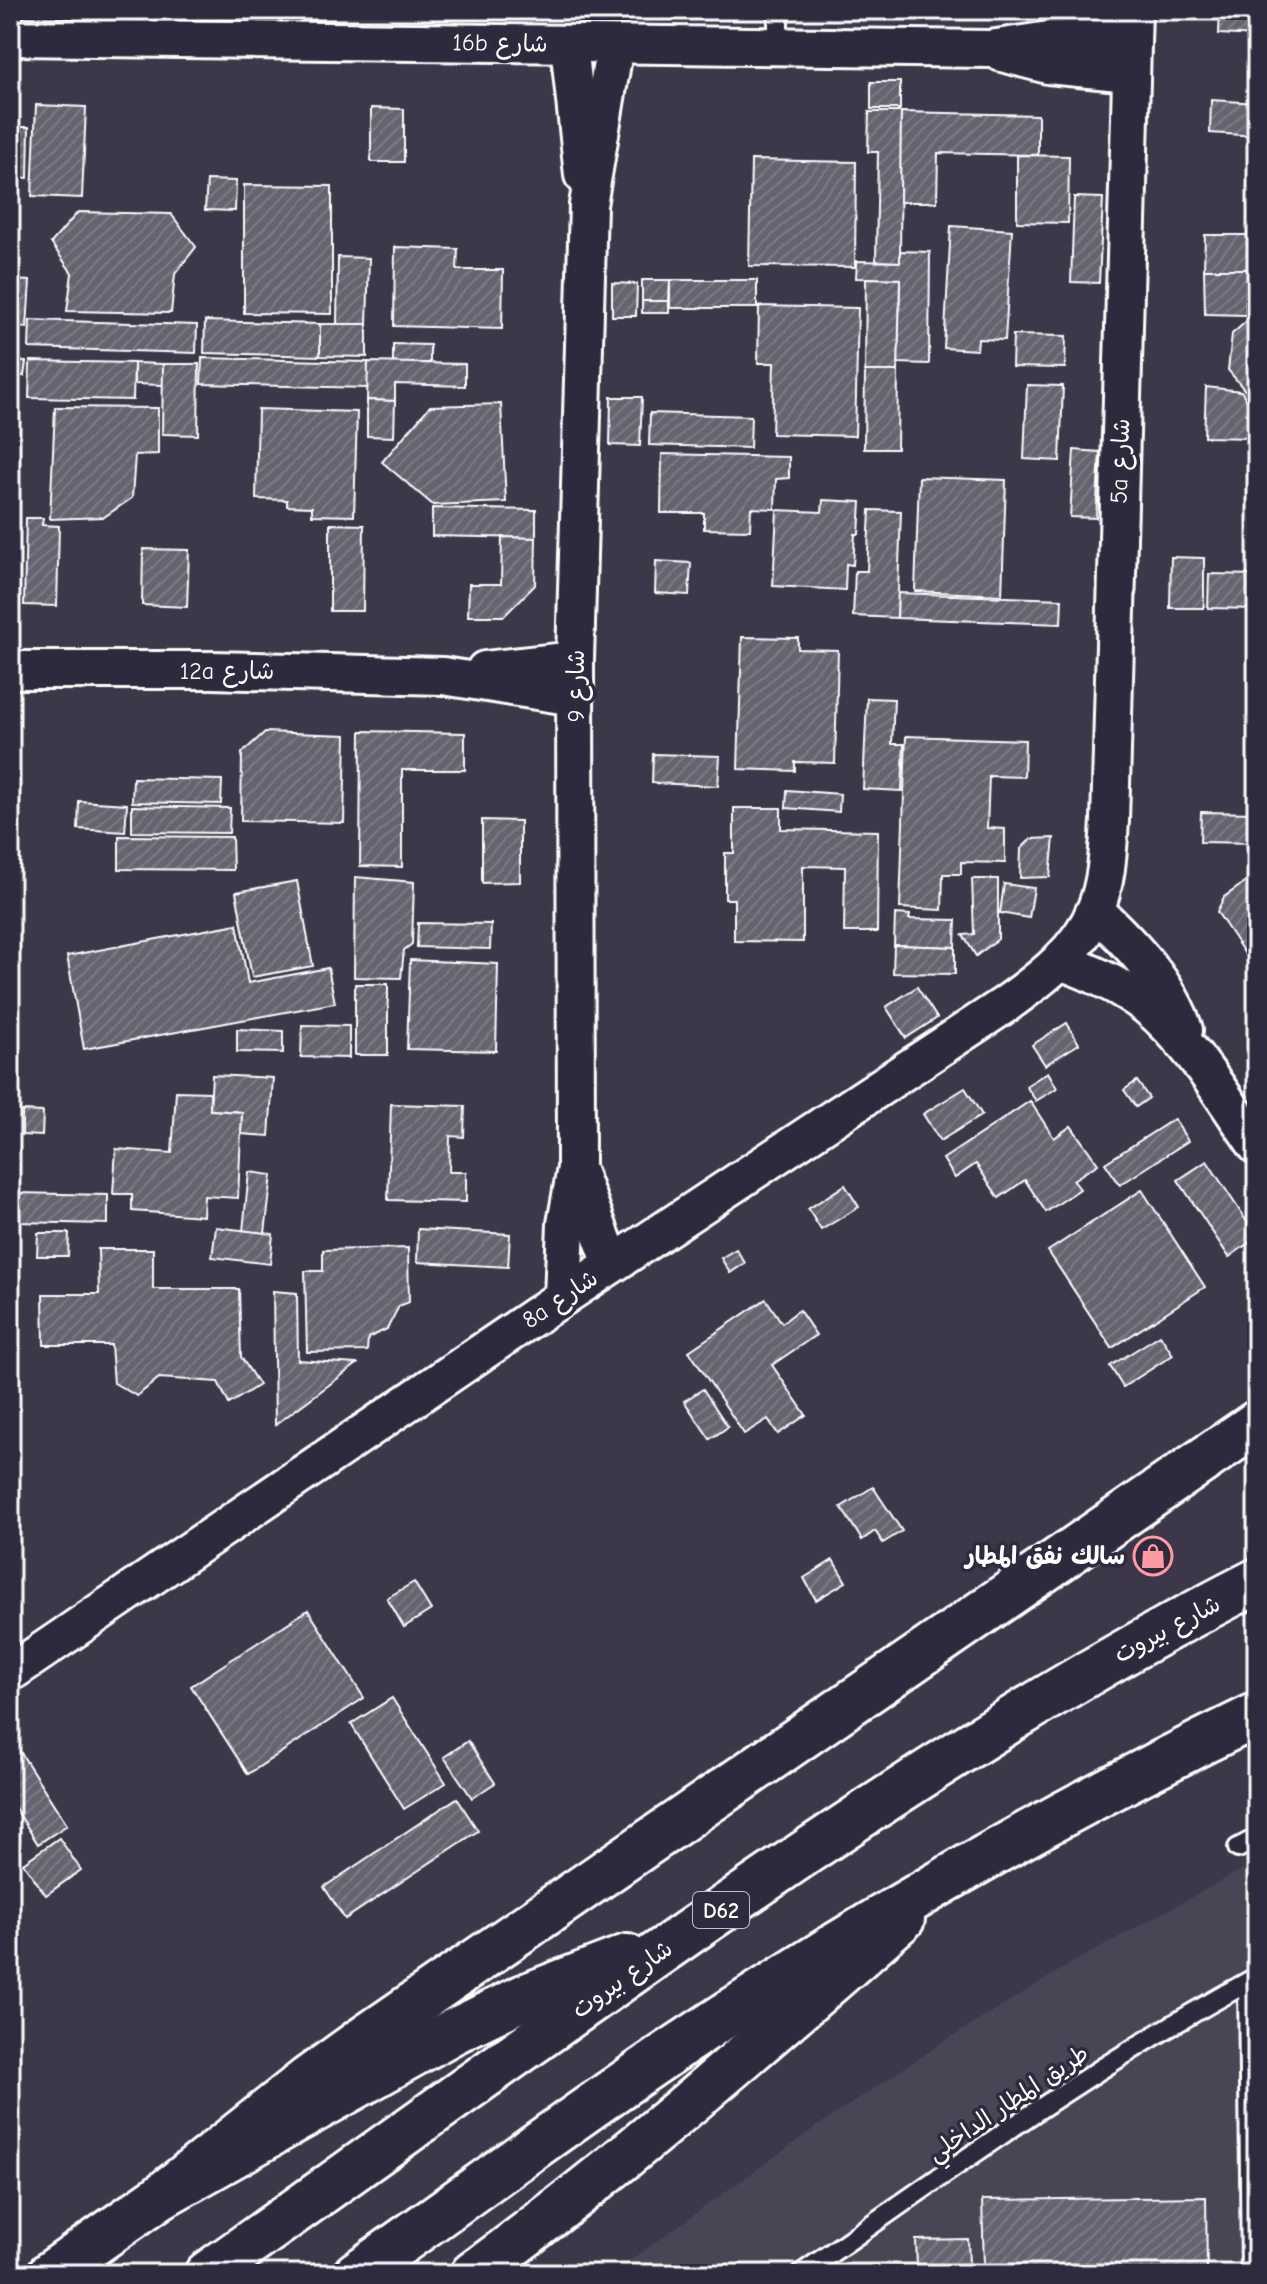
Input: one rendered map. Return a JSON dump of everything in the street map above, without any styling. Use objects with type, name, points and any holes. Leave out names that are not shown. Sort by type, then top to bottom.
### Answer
[{"type":"main road","points":[[50,2274],[161,2196],[362,2040],[1257,1423]]},
{"type":"main road","name":"شارع بيروت","points":[[207,2274],[675,1941],[858,1818],[1027,1708],[1131,1647],[1257,1581]]},
{"type":"main road","points":[[356,2274],[676,2048],[791,1973],[949,1879],[1098,1796],[1257,1715]]},
{"type":"main road","points":[[473,2274],[588,2187],[677,2114],[949,1879]]},
{"type":"main road","points":[[161,2196],[452,2032],[595,1967],[675,1941]]},
{"type":"street","name":"16b شارع","points":[[10,37],[144,24],[569,44],[990,49],[1132,23]]},
{"type":"street","name":"5a شارع","points":[[1096,911],[1105,871],[1110,821],[1132,23]]},
{"type":"street","name":"شارع 9","points":[[569,44],[588,205]]},
{"type":"street","name":"شارع 9","points":[[563,1297],[566,1224],[576,1168],[575,660],[588,205],[615,45]]},
{"type":"street","name":"16b شارع","points":[[990,49],[1048,65],[1130,73]]},
{"type":"street","name":"12a شارع","points":[[443,676],[575,660]]},
{"type":"street","name":"12a شارع","points":[[10,670],[270,671],[443,676],[575,697]]},
{"type":"street","name":"8a شارع","points":[[10,1673],[612,1264],[1006,1004],[1060,961],[1076,943],[1096,911]]},
{"type":"street","points":[[1096,911],[1121,934],[1151,971],[1181,1021],[1193,1056]]},
{"type":"street","points":[[1060,961],[1101,978],[1148,1007],[1193,1056],[1257,1146]]},
{"type":"street","name":"شارع 9","points":[[576,1168],[612,1264]]},
{"type":"lane","points":[[778,10],[778,47]]},
{"type":"lane","points":[[1238,1848],[1257,1838]]},
{"type":"lane","name":"طريق المطار الداخلي","points":[[801,2274],[1061,2094],[1139,2044],[1253,1979]]},
{"type":"lane","name":"طريق المطار الداخلي","points":[[1251,2274],[1253,1979]]},
{"type":"shaded area","points":[[1257,1861],[1257,2274],[611,2274],[813,2129],[940,2044],[1070,1964]]},
{"type":"building","points":[[1220,10],[1257,10],[1257,36],[1219,34]]},
{"type":"building","points":[[871,82],[900,82],[900,109],[871,109]]},
{"type":"building","points":[[1211,100],[1257,103],[1257,136],[1210,133]]},
{"type":"building","points":[[36,105],[86,107],[82,198],[32,196]]},
{"type":"building","points":[[371,108],[404,109],[404,162],[371,162]]},
{"type":"building","points":[[869,112],[901,112],[900,262],[876,261],[878,152],[868,152]]},
{"type":"building","points":[[901,112],[1038,115],[1038,155],[938,153],[937,202],[900,202]]},
{"type":"building","points":[[10,127],[29,127],[28,178],[10,177]]},
{"type":"building","points":[[1017,155],[1069,156],[1068,223],[1017,222]]},
{"type":"building","points":[[751,160],[856,162],[855,267],[749,266]]},
{"type":"building","points":[[207,180],[236,181],[235,211],[205,210]]},
{"type":"building","points":[[244,185],[332,186],[332,314],[244,313]]},
{"type":"building","points":[[1074,197],[1103,198],[1099,283],[1071,282]]},
{"type":"building","points":[[78,212],[171,214],[196,247],[175,274],[171,313],[67,311],[72,273],[51,243]]},
{"type":"building","points":[[951,226],[1012,230],[1005,340],[978,339],[977,350],[944,348]]},
{"type":"building","points":[[1205,235],[1257,235],[1257,269],[1204,269]]},
{"type":"building","points":[[395,247],[458,249],[457,270],[503,270],[502,329],[394,326]]},
{"type":"building","points":[[900,251],[930,252],[929,364],[898,363],[900,279],[856,278],[857,261],[900,262]]},
{"type":"building","points":[[338,257],[369,258],[367,324],[337,324]]},
{"type":"building","points":[[1204,269],[1257,269],[1257,296],[1246,296],[1246,315],[1205,314]]},
{"type":"building","points":[[866,278],[900,279],[898,371],[865,371]]},
{"type":"building","points":[[10,280],[30,281],[27,328],[10,326]]},
{"type":"building","points":[[642,280],[670,280],[669,301],[642,301]]},
{"type":"building","points":[[670,280],[757,280],[757,308],[670,308]]},
{"type":"building","points":[[612,283],[637,284],[636,316],[612,316]]},
{"type":"building","points":[[642,301],[669,301],[669,313],[642,313]]},
{"type":"building","points":[[759,306],[858,308],[855,436],[772,434],[774,363],[758,363]]},
{"type":"building","points":[[1257,312],[1257,405],[1228,370],[1232,334]]},
{"type":"building","points":[[30,320],[197,325],[196,353],[29,348]]},
{"type":"building","points":[[205,321],[320,324],[320,356],[204,353]]},
{"type":"building","points":[[320,324],[367,324],[367,357],[320,356]]},
{"type":"building","points":[[1013,335],[1066,336],[1065,368],[1012,367]]},
{"type":"building","points":[[393,344],[430,345],[430,363],[393,363]]},
{"type":"building","points":[[202,358],[368,362],[368,388],[201,384]]},
{"type":"building","points":[[10,360],[26,362],[24,376],[10,375]]},
{"type":"building","points":[[30,361],[134,363],[133,400],[29,398]]},
{"type":"building","points":[[368,362],[465,364],[465,386],[395,384],[395,401],[367,400]]},
{"type":"building","points":[[134,363],[163,364],[163,385],[134,384]]},
{"type":"building","points":[[163,364],[199,364],[198,435],[162,434]]},
{"type":"building","points":[[865,371],[898,371],[897,449],[864,449]]},
{"type":"building","points":[[1027,385],[1063,386],[1060,461],[1024,459]]},
{"type":"building","points":[[1206,387],[1241,391],[1257,414],[1257,438],[1204,437]]},
{"type":"building","points":[[611,397],[642,397],[640,446],[610,445]]},
{"type":"building","points":[[367,400],[395,401],[394,437],[367,436]]},
{"type":"building","points":[[10,404],[18,404],[16,521],[10,521]]},
{"type":"building","points":[[501,404],[506,502],[433,505],[382,462],[430,406]]},
{"type":"building","points":[[55,407],[158,408],[158,454],[135,455],[132,498],[104,517],[50,519]]},
{"type":"building","points":[[258,409],[357,412],[354,516],[312,515],[312,507],[287,506],[287,500],[256,499]]},
{"type":"building","points":[[650,413],[751,416],[750,448],[649,445]]},
{"type":"building","points":[[1074,450],[1100,452],[1096,518],[1070,517]]},
{"type":"building","points":[[662,454],[789,457],[789,478],[776,479],[775,509],[751,508],[750,530],[704,529],[704,513],[661,513]]},
{"type":"building","points":[[919,477],[1006,480],[1002,595],[915,591]]},
{"type":"building","points":[[823,500],[861,502],[859,534],[855,534],[853,565],[846,564],[845,590],[773,586],[777,510],[822,512]]},
{"type":"building","points":[[432,508],[536,510],[536,538],[432,536]]},
{"type":"building","points":[[870,510],[901,511],[897,618],[853,616],[855,571],[867,571]]},
{"type":"building","points":[[26,518],[43,518],[42,525],[59,526],[57,606],[24,605]]},
{"type":"building","points":[[330,524],[364,525],[363,611],[330,611]]},
{"type":"building","points":[[502,537],[536,538],[535,585],[504,616],[468,616],[469,584],[501,584]]},
{"type":"building","points":[[143,549],[189,550],[187,607],[142,605]]},
{"type":"building","points":[[1171,557],[1204,558],[1204,608],[1170,608]]},
{"type":"building","points":[[656,561],[691,563],[689,595],[655,593]]},
{"type":"building","points":[[1209,574],[1257,575],[1257,609],[1208,608]]},
{"type":"building","points":[[898,593],[1062,599],[1061,624],[897,618]]},
{"type":"building","points":[[742,637],[798,638],[798,649],[838,650],[835,763],[795,762],[795,771],[738,769]]},
{"type":"building","points":[[867,698],[894,699],[892,744],[904,744],[902,791],[863,789]]},
{"type":"building","points":[[361,731],[465,733],[465,770],[402,770],[402,867],[360,866]]},
{"type":"building","points":[[265,732],[346,735],[344,823],[241,821],[242,753]]},
{"type":"building","points":[[906,736],[1025,740],[1024,777],[989,776],[987,828],[1005,829],[1005,863],[961,862],[961,874],[943,874],[942,910],[900,908]]},
{"type":"building","points":[[653,754],[720,756],[718,786],[652,783]]},
{"type":"building","points":[[133,778],[222,780],[221,804],[132,802]]},
{"type":"building","points":[[787,790],[840,794],[839,812],[786,808]]},
{"type":"building","points":[[79,801],[127,804],[125,832],[78,829]]},
{"type":"building","points":[[132,806],[230,808],[229,833],[132,832]]},
{"type":"building","points":[[734,808],[781,808],[781,829],[878,831],[877,932],[844,932],[845,867],[803,866],[803,942],[734,941],[734,899],[725,899],[725,853],[734,853]]},
{"type":"building","points":[[1201,812],[1257,813],[1257,843],[1200,842]]},
{"type":"building","points":[[482,820],[520,821],[520,882],[482,883]]},
{"type":"building","points":[[119,836],[232,837],[233,870],[119,869]]},
{"type":"building","points":[[1054,838],[1050,877],[1020,878],[1021,849],[1031,839]]},
{"type":"building","points":[[355,877],[414,882],[412,944],[404,950],[401,978],[354,977]]},
{"type":"building","points":[[972,879],[998,879],[998,939],[976,956],[963,935],[974,934]]},
{"type":"building","points":[[297,881],[313,966],[252,977],[236,892]]},
{"type":"building","points":[[1247,881],[1257,882],[1257,972],[1217,912],[1224,897]]},
{"type":"building","points":[[1004,884],[1034,888],[1029,918],[1000,913]]},
{"type":"building","points":[[895,914],[910,915],[909,919],[956,920],[955,947],[894,945]]},
{"type":"building","points":[[418,923],[491,924],[490,949],[417,947]]},
{"type":"building","points":[[237,924],[248,983],[328,968],[335,1003],[84,1049],[67,956]]},
{"type":"building","points":[[894,945],[955,947],[955,974],[893,973]]},
{"type":"building","points":[[410,960],[498,964],[496,1051],[407,1049]]},
{"type":"building","points":[[355,984],[388,984],[388,1055],[355,1055]]},
{"type":"building","points":[[917,987],[937,1018],[906,1038],[886,1007]]},
{"type":"building","points":[[1067,1023],[1079,1044],[1045,1065],[1032,1045]]},
{"type":"building","points":[[302,1025],[349,1026],[349,1058],[301,1057]]},
{"type":"building","points":[[237,1029],[283,1031],[283,1053],[237,1052]]},
{"type":"building","points":[[1048,1072],[1057,1088],[1036,1101],[1026,1086]]},
{"type":"building","points":[[212,1075],[273,1078],[269,1136],[241,1134],[242,1112],[210,1110]]},
{"type":"building","points":[[1137,1081],[1149,1098],[1136,1107],[1124,1090]]},
{"type":"building","points":[[965,1088],[982,1115],[940,1141],[923,1114]]},
{"type":"building","points":[[176,1091],[210,1092],[210,1110],[242,1112],[238,1198],[204,1196],[203,1216],[132,1211],[132,1194],[113,1194],[116,1149],[172,1153]]},
{"type":"building","points":[[10,1094],[16,1095],[13,1224],[10,1224]]},
{"type":"building","points":[[1030,1101],[1054,1138],[1071,1126],[1098,1164],[1073,1180],[1080,1189],[1046,1212],[1025,1180],[999,1198],[976,1164],[955,1178],[943,1159]]},
{"type":"building","points":[[391,1104],[465,1106],[464,1137],[450,1136],[449,1172],[466,1172],[466,1202],[388,1200]]},
{"type":"building","points":[[22,1111],[43,1112],[42,1136],[22,1135]]},
{"type":"building","points":[[1174,1119],[1188,1141],[1120,1185],[1105,1163]]},
{"type":"building","points":[[1207,1161],[1257,1237],[1229,1257],[1178,1180]]},
{"type":"building","points":[[249,1172],[272,1175],[265,1233],[243,1231]]},
{"type":"building","points":[[845,1185],[859,1207],[821,1230],[808,1209]]},
{"type":"building","points":[[1142,1190],[1205,1287],[1112,1348],[1048,1251]]},
{"type":"building","points":[[17,1193],[108,1195],[108,1224],[16,1222]]},
{"type":"building","points":[[216,1227],[273,1234],[270,1264],[212,1257]]},
{"type":"building","points":[[418,1229],[510,1234],[508,1267],[417,1262]]},
{"type":"building","points":[[38,1233],[69,1233],[68,1256],[37,1256]]},
{"type":"building","points":[[408,1248],[409,1302],[399,1306],[387,1329],[368,1338],[367,1351],[307,1352],[305,1271],[323,1271],[323,1250]]},
{"type":"building","points":[[98,1249],[153,1249],[153,1289],[239,1289],[241,1357],[259,1385],[229,1404],[218,1382],[159,1378],[137,1396],[114,1383],[111,1345],[44,1345],[43,1294],[99,1294]]},
{"type":"building","points":[[736,1249],[745,1263],[730,1273],[721,1258]]},
{"type":"building","points":[[273,1291],[297,1293],[298,1360],[357,1364],[275,1425]]},
{"type":"building","points":[[766,1299],[782,1323],[799,1310],[816,1335],[772,1365],[806,1415],[778,1434],[768,1419],[744,1434],[689,1351]]},
{"type":"building","points":[[1160,1335],[1173,1355],[1123,1387],[1110,1366]]},
{"type":"building","points":[[703,1389],[728,1427],[710,1439],[684,1401]]},
{"type":"building","points":[[873,1487],[902,1531],[883,1543],[875,1531],[862,1540],[841,1507]]},
{"type":"building","points":[[833,1560],[846,1582],[816,1600],[804,1578]]},
{"type":"building","points":[[414,1582],[431,1610],[404,1627],[387,1598]]},
{"type":"building","points":[[308,1610],[364,1698],[248,1774],[191,1686]]},
{"type":"building","points":[[392,1698],[446,1783],[404,1809],[351,1724]]},
{"type":"building","points":[[12,1739],[67,1825],[38,1844],[10,1800]]},
{"type":"building","points":[[468,1741],[495,1783],[472,1798],[444,1757]]},
{"type":"building","points":[[457,1798],[478,1831],[345,1919],[324,1887]]},
{"type":"building","points":[[59,1838],[81,1870],[46,1895],[23,1863]]},
{"type":"building","points":[[1206,2197],[1207,2274],[871,2274],[871,2267],[984,2266],[982,2200]]},
{"type":"building","points":[[968,2239],[969,2265],[917,2267],[916,2240]]},
{"type":"place","name":"سالك نفق المطار","points":[[1153,1556]]}]
